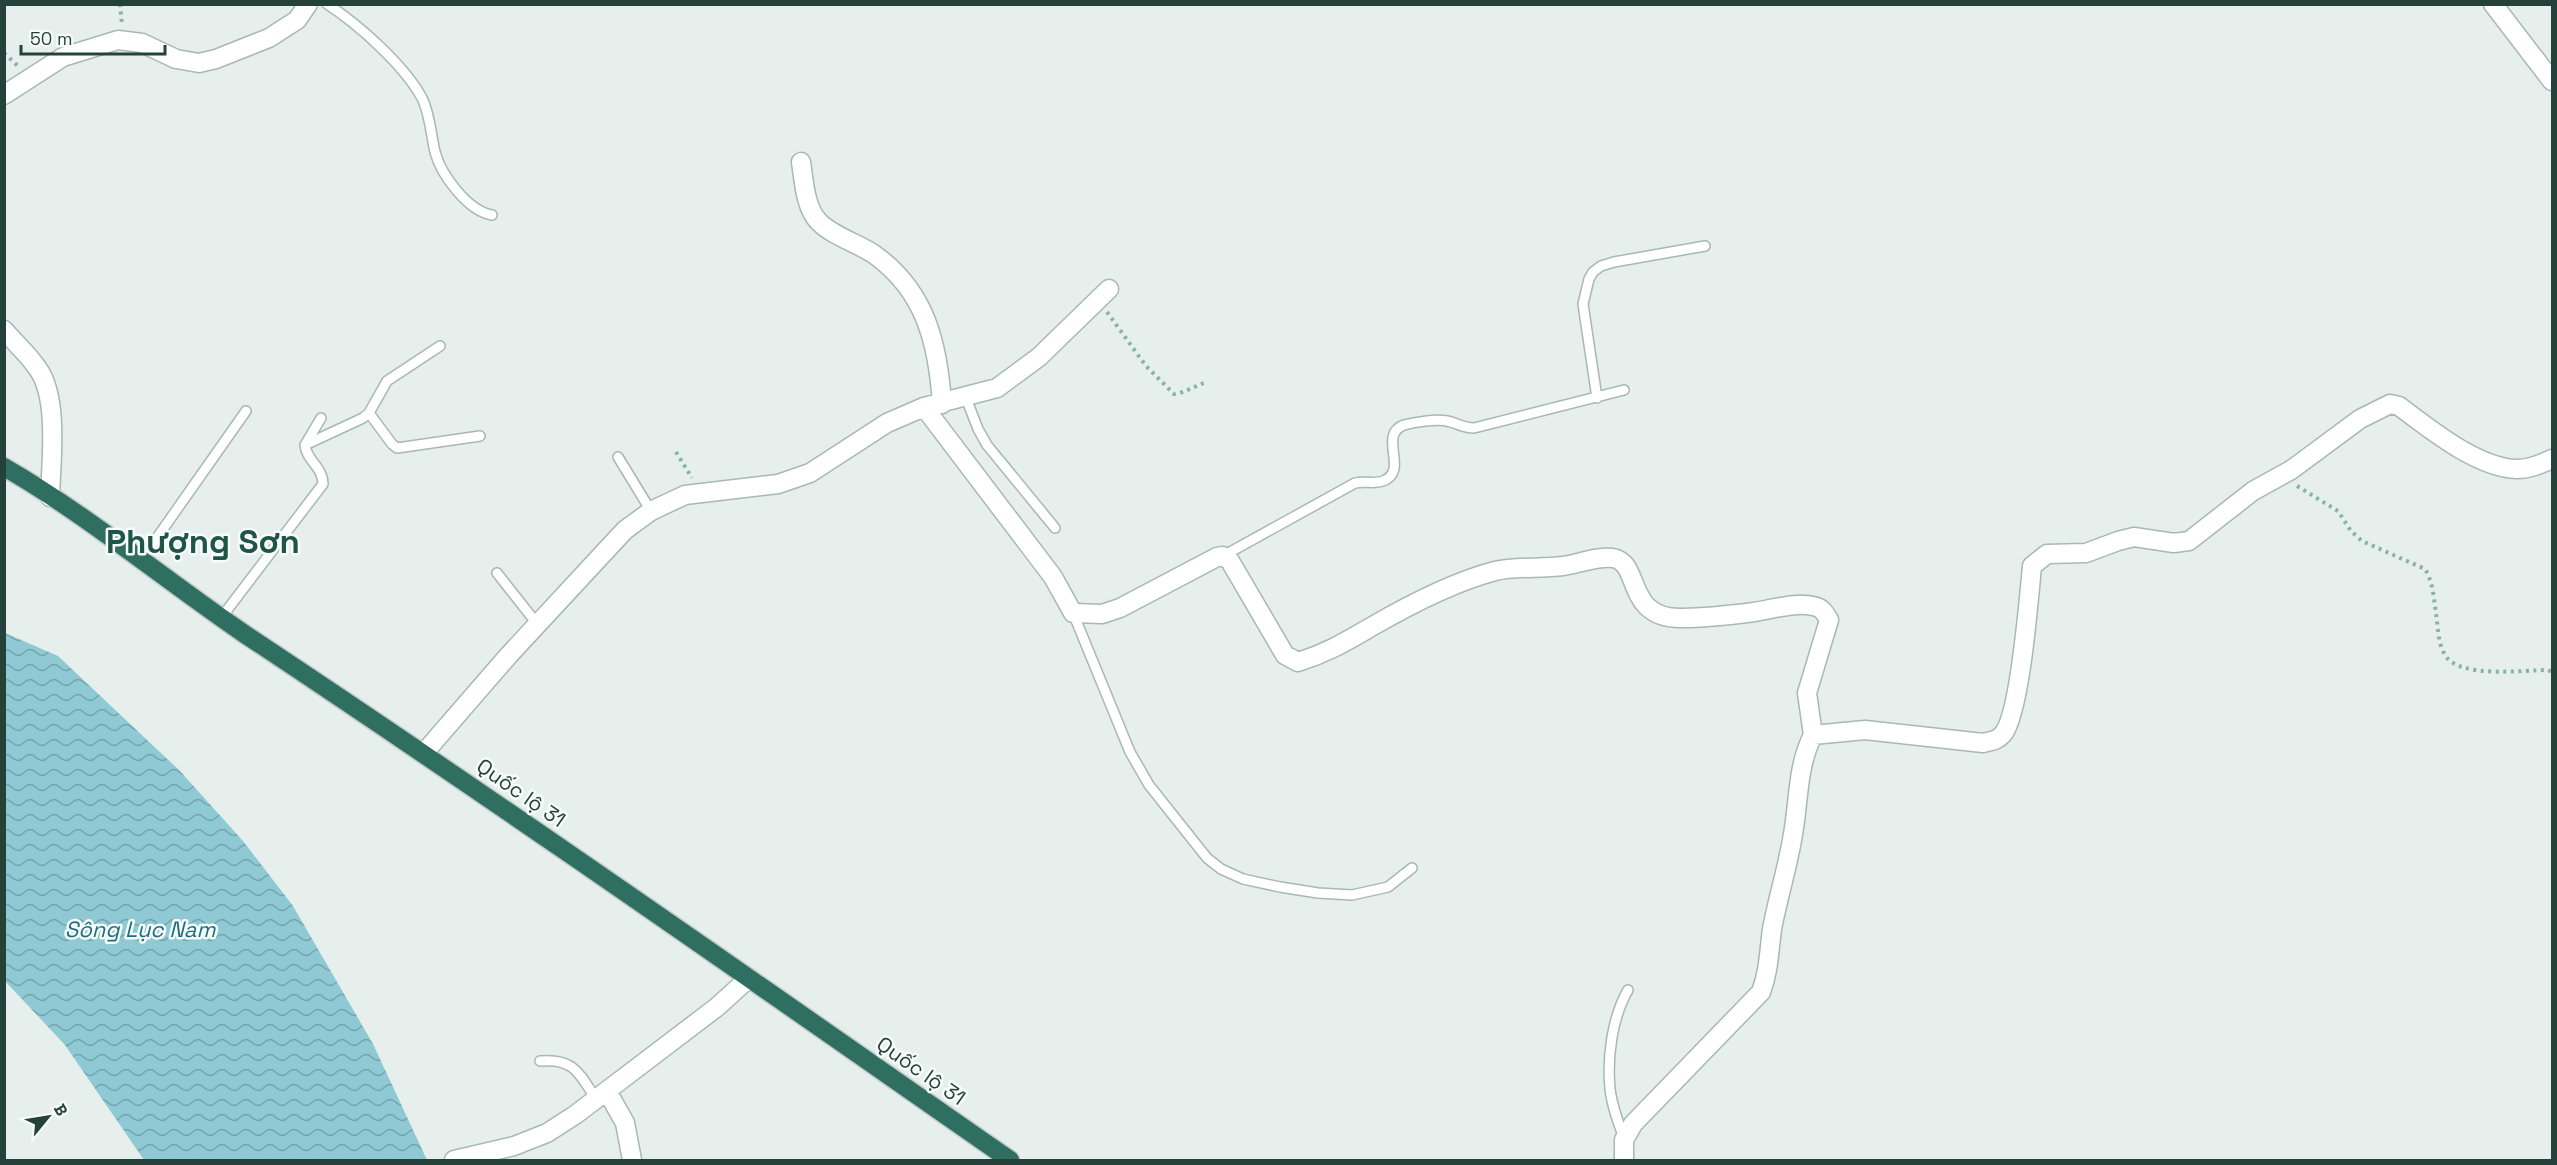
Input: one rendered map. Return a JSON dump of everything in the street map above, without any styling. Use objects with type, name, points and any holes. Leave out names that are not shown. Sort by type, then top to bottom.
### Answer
[{"type":"highway","name":"Quốc lộ 31","points":[[4,466],[142,560],[221,618],[424,753],[1010,1161]]},
{"type":"street","points":[[4,95],[63,57],[118,40],[142,43],[176,59],[199,63],[216,59],[268,38],[297,20],[308,4]]},
{"type":"street","points":[[2493,4],[2553,81]]},
{"type":"street","points":[[801,162],[809,203],[819,222],[874,254],[909,287],[919,304],[939,365],[933,405],[1053,577],[1073,614],[1102,614],[1120,608],[1217,557],[1223,556],[1230,561],[1285,655],[1298,662],[1327,653],[1373,626],[1450,588],[1497,571],[1563,566],[1606,558],[1616,559],[1623,564],[1646,607],[1653,614],[1681,618],[1752,612],[1786,606],[1816,607],[1822,610],[1829,620],[1807,693],[1813,735],[1807,747],[1800,777],[1793,836],[1772,932],[1768,973],[1761,992],[1633,1124],[1624,1140],[1624,1161]]},
{"type":"street","points":[[424,753],[625,530],[651,511],[685,495],[778,484],[810,473],[887,423],[933,405],[997,388],[1039,357],[1103,294]]},
{"type":"street","points":[[4,330],[39,369],[47,390],[53,430],[50,497]]},
{"type":"street","points":[[1813,735],[1865,730],[1983,743],[1996,740],[2005,732],[2012,711],[2021,665],[2031,566],[2038,559],[2047,554],[2086,554],[2134,537],[2174,543],[2189,541],[2231,506],[2282,475],[2379,407],[2390,404],[2399,406],[2471,455],[2495,464],[2516,469],[2536,466],[2553,459]]},
{"type":"street","points":[[454,1161],[514,1146],[547,1133],[717,1007],[749,978]]},
{"type":"street","points":[[601,1095],[625,1123],[632,1161]]},
{"type":"lane","points":[[327,4],[347,17],[404,75],[422,99],[436,155],[453,184],[470,206],[492,215]]},
{"type":"lane","points":[[1597,398],[1583,304],[1593,272],[1614,262],[1705,246]]},
{"type":"lane","points":[[305,445],[369,413],[387,381],[440,346]]},
{"type":"lane","points":[[1223,556],[1355,483],[1380,482],[1387,478],[1393,471],[1396,461],[1392,436],[1404,425],[1446,421],[1465,428],[1474,428],[1624,390]]},
{"type":"lane","points":[[966,398],[987,445],[1055,528]]},
{"type":"lane","points":[[142,560],[246,411]]},
{"type":"lane","points":[[369,413],[397,448],[480,436]]},
{"type":"lane","points":[[221,618],[323,484],[323,477],[305,450],[305,445],[321,418]]},
{"type":"lane","points":[[618,457],[651,511]]},
{"type":"lane","points":[[497,573],[538,625]]},
{"type":"lane","points":[[1073,614],[1130,752],[1149,786],[1207,858],[1221,870],[1243,879],[1280,887],[1352,895],[1388,887],[1412,868]]},
{"type":"lane","points":[[1624,1140],[1614,1109],[1610,1076],[1615,1020],[1620,1003],[1628,990]]},
{"type":"lane","points":[[540,1061],[556,1060],[567,1063],[601,1095]]},
{"type":"path","points":[[1103,294],[1146,366],[1174,394],[1206,382]]},
{"type":"path","points":[[676,452],[692,475],[692,482],[685,495]]},
{"type":"path","points":[[2282,475],[2338,511],[2362,541],[2425,568],[2431,583],[2442,650],[2450,662],[2460,667],[2484,671],[2548,670],[2553,672]]},
{"type":"water","name":"Sông Lục Nam","points":[[5,633],[58,656],[180,771],[243,841],[293,906],[373,1044],[427,1160],[144,1160],[65,1045],[5,981]]},
{"type":"district","name":"Phượng Sơn","points":[[203,541]]}]
